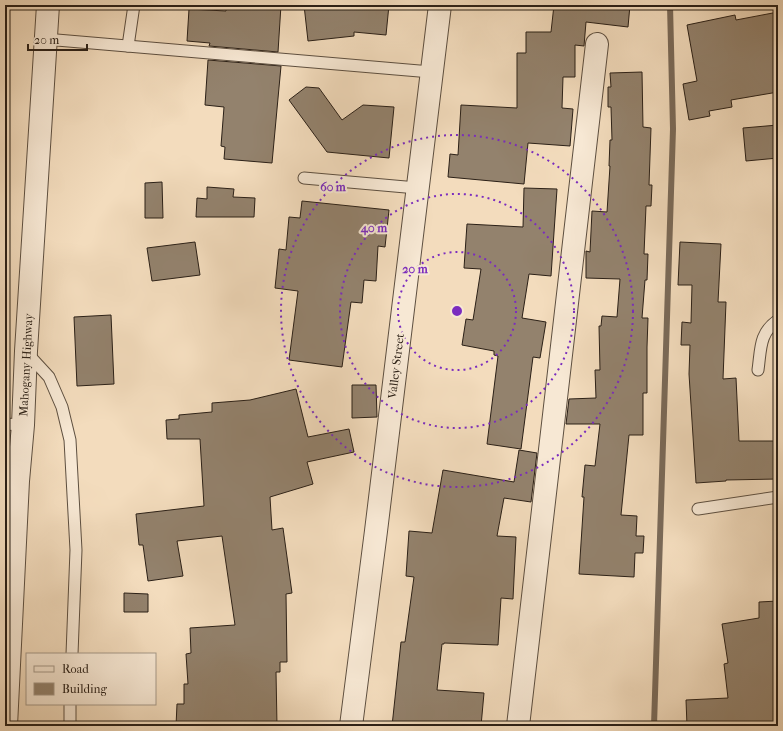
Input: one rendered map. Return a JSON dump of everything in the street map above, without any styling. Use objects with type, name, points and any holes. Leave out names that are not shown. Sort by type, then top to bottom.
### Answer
[{"type":"street","name":"Mahogany Highway","points":[[6,726],[14,425],[26,351],[48,5]]},
{"type":"street","name":"Valley Street","points":[[351,726],[440,5]]},
{"type":"street","points":[[518,726],[597,44]]},
{"type":"lane","points":[[128,46],[134,5]]},
{"type":"lane","points":[[46,39],[432,72]]},
{"type":"lane","points":[[304,178],[417,188]]},
{"type":"lane","points":[[758,370],[762,339],[770,326],[778,320]]},
{"type":"lane","points":[[26,351],[49,377],[62,407],[70,440],[76,550],[72,653]]},
{"type":"lane","points":[[698,510],[778,498]]},
{"type":"lane","points":[[70,705],[70,726]]},
{"type":"building","points":[[226,5],[281,5],[278,52],[209,46],[210,43],[187,41],[189,9],[226,11]]},
{"type":"building","points":[[304,5],[389,5],[386,35],[354,32],[354,36],[308,41]]},
{"type":"building","points":[[554,5],[630,5],[628,27],[586,22],[584,46],[575,45],[575,77],[563,77],[562,108],[573,109],[570,146],[528,143],[524,184],[448,177],[450,154],[458,155],[461,105],[517,108],[517,53],[526,53],[526,32],[551,32]]},
{"type":"building","points":[[778,12],[778,92],[731,100],[732,107],[709,111],[710,116],[689,120],[683,84],[697,81],[687,25],[735,15],[736,20]]},
{"type":"building","points":[[208,60],[281,66],[272,163],[224,159],[225,147],[221,146],[224,107],[205,105]]},
{"type":"building","points":[[642,72],[643,127],[651,128],[649,185],[652,185],[651,206],[646,206],[644,254],[648,254],[647,280],[645,280],[642,318],[648,318],[647,393],[643,393],[643,435],[629,435],[621,515],[637,516],[636,536],[644,536],[643,553],[635,553],[634,577],[579,574],[584,497],[582,497],[585,465],[595,466],[600,424],[566,424],[569,399],[596,398],[595,370],[600,370],[599,326],[601,326],[602,316],[617,317],[620,279],[586,278],[586,251],[590,252],[592,211],[607,212],[610,140],[612,140],[611,107],[608,107],[608,87],[611,87],[610,73]]},
{"type":"building","points":[[306,87],[319,88],[342,120],[363,105],[394,107],[389,158],[327,152],[289,100]]},
{"type":"building","points":[[778,125],[778,158],[746,161],[743,128]]},
{"type":"building","points":[[162,182],[163,218],[145,218],[145,183]]},
{"type":"building","points":[[207,187],[234,189],[233,197],[255,198],[254,217],[196,217],[197,198],[207,199]]},
{"type":"building","points":[[524,188],[557,189],[551,276],[529,274],[522,318],[546,322],[540,358],[533,357],[521,449],[487,444],[498,356],[494,355],[494,351],[462,345],[466,319],[473,320],[481,269],[464,268],[467,224],[523,227]]},
{"type":"building","points":[[302,201],[389,210],[385,247],[378,246],[376,281],[364,280],[362,303],[351,302],[342,367],[289,360],[298,291],[275,288],[279,249],[286,250],[289,217],[300,218]]},
{"type":"building","points":[[195,242],[200,275],[152,281],[147,248]]},
{"type":"building","points":[[680,242],[721,244],[718,302],[726,302],[723,379],[736,378],[739,441],[778,441],[778,479],[726,480],[696,483],[689,374],[690,345],[681,345],[682,322],[691,323],[692,285],[678,285]]},
{"type":"building","points":[[111,315],[114,384],[77,386],[74,317]]},
{"type":"building","points":[[352,385],[376,385],[377,417],[352,418]]},
{"type":"building","points":[[296,389],[308,437],[349,429],[354,452],[307,462],[313,484],[270,497],[272,530],[283,528],[292,593],[286,594],[287,662],[280,662],[280,672],[276,672],[277,726],[176,726],[177,704],[184,704],[184,684],[188,684],[186,654],[191,653],[190,628],[235,625],[222,536],[177,541],[183,576],[148,581],[143,545],[139,545],[136,514],[204,506],[200,439],[167,439],[166,420],[179,419],[179,415],[212,412],[212,403],[250,400]]},
{"type":"building","points":[[519,450],[537,453],[531,502],[504,498],[497,536],[516,537],[513,599],[501,598],[498,645],[442,644],[437,690],[484,693],[481,726],[392,726],[401,642],[405,642],[414,577],[406,576],[409,531],[432,533],[443,470],[514,482]]},
{"type":"building","points":[[124,593],[148,594],[148,612],[124,612]]},
{"type":"building","points":[[778,601],[778,726],[687,726],[686,700],[728,698],[724,664],[728,663],[722,624],[759,618],[759,602]]},
{"type":"waterway","points":[[654,726],[673,129],[670,5]]}]
